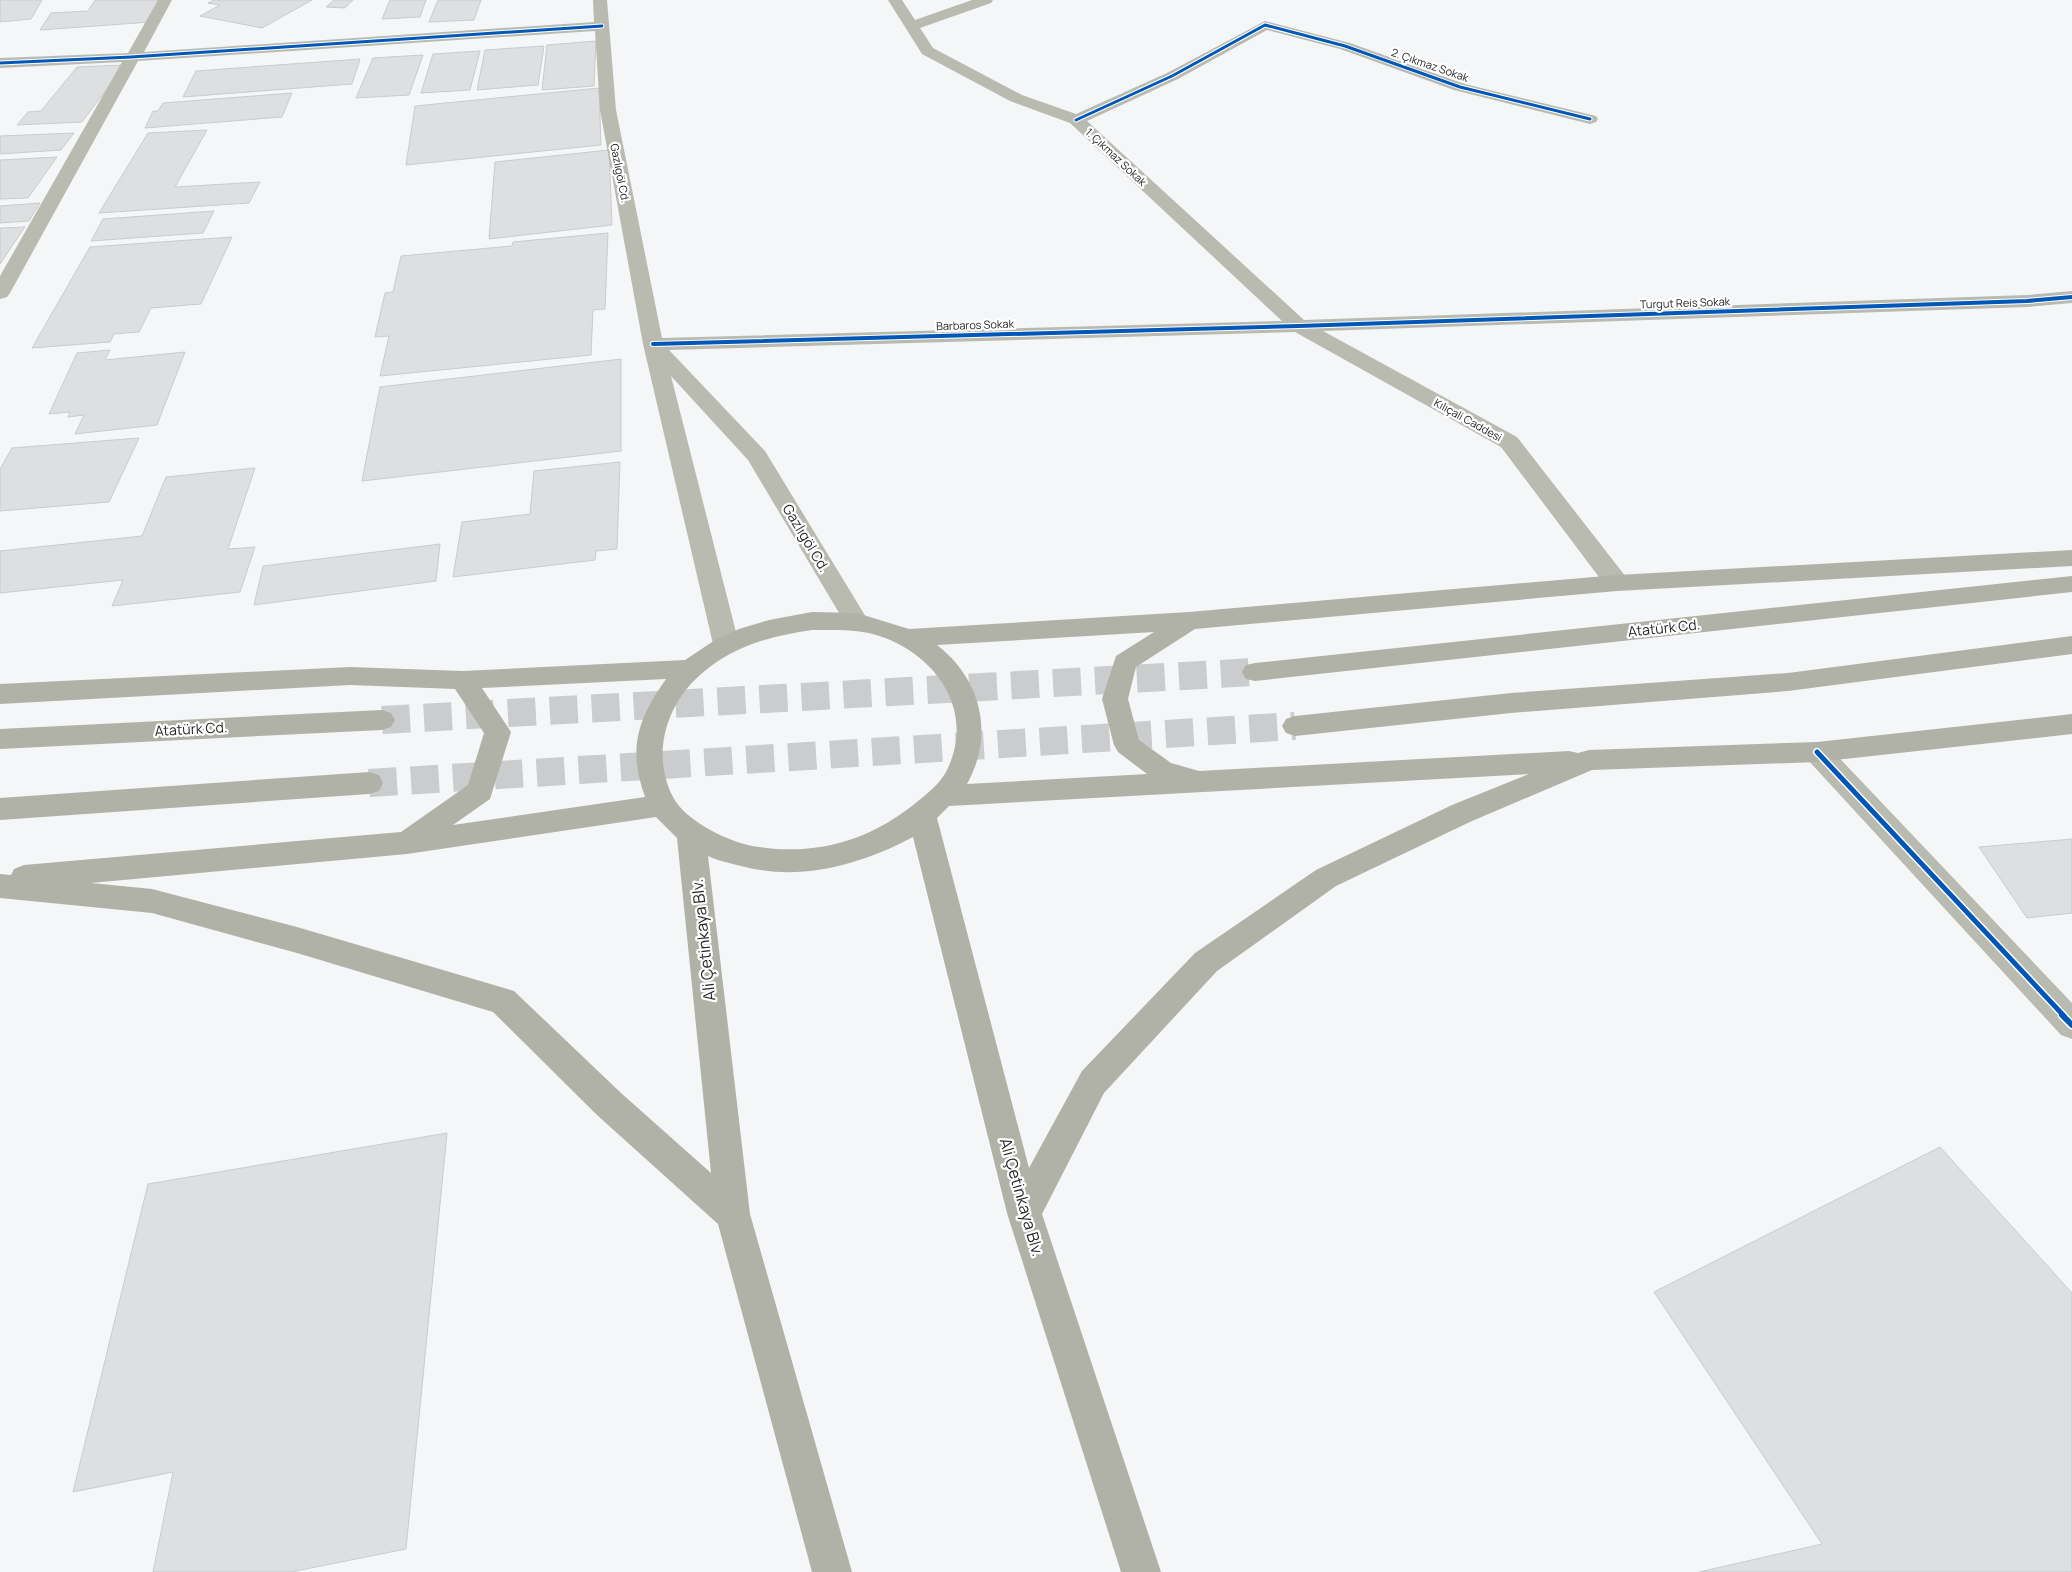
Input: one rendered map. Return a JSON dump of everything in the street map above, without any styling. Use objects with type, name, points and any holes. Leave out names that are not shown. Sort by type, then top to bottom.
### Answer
[{"type":"main road","points":[[906,638],[1189,621],[1617,582],[2072,558]]},
{"type":"main road","name":"Atatürk Cd.","points":[[1255,672],[2072,584]]},
{"type":"main road","points":[[812,621],[857,622],[897,633],[906,638],[931,653],[956,680],[969,712],[968,748],[953,784],[932,806],[882,842],[833,858],[781,862],[732,854],[691,833],[663,805],[649,771],[649,735],[664,700],[690,669],[726,644],[777,626],[812,621]]},
{"type":"main road","points":[[1189,621],[1125,662],[1116,699],[1127,745],[1164,772],[1214,782]]},
{"type":"main road","points":[[1295,726],[1511,703],[1788,682],[2072,645]]},
{"type":"main road","points":[[0,694],[350,676],[462,680],[690,669]]},
{"type":"main road","points":[[407,843],[480,791],[498,732],[462,680]]},
{"type":"main road","name":"Atatürk Cd.","points":[[0,739],[382,720]]},
{"type":"main road","points":[[932,806],[1214,782],[1589,760],[1817,752],[2072,724]]},
{"type":"main road","points":[[1024,1214],[1093,1082],[1206,962],[1326,878],[1462,813],[1589,760]]},
{"type":"main road","points":[[0,809],[369,783]]},
{"type":"main road","points":[[0,879],[407,843],[663,805]]},
{"type":"main road","name":"Ali Çetinkaya Blv.","points":[[932,806],[1024,1214],[1141,1572]]},
{"type":"main road","name":"Ali Çetinkaya Blv.","points":[[691,833],[734,1214],[832,1572]]},
{"type":"main road","points":[[0,886],[152,902],[297,940],[503,1001],[609,1104],[734,1214]]},
{"type":"street","points":[[0,293],[131,57],[165,0]]},
{"type":"street","name":"Gazlıgöl Cd.","points":[[600,0],[608,110],[653,344],[726,644]]},
{"type":"street","name":"1. Çıkmaz Sokak","points":[[895,0],[927,51],[1016,98],[1076,120],[1299,326]]},
{"type":"street","points":[[911,26],[986,0]]},
{"type":"street","name":"2. Çıkmaz Sokak","points":[[1076,120],[1176,74],[1231,46],[1265,25],[1345,46],[1460,87],[1590,120]]},
{"type":"street","points":[[0,63],[131,57],[602,26]]},
{"type":"street","name":"Turgut Reis Sokak","points":[[1299,326],[2027,301],[2072,296]]},
{"type":"street","name":"Barbaros Sokak","points":[[653,344],[1299,326]]},
{"type":"street","name":"Kılıçali Caddesi","points":[[1299,326],[1509,442],[1617,582]]},
{"type":"street","name":"Gazlıgöl Cd.","points":[[653,344],[758,456],[857,622]]},
{"type":"street","points":[[1817,752],[2072,1025]]},
{"type":"building","points":[[0,0],[42,0],[31,19],[0,22]]},
{"type":"building","points":[[95,0],[164,0],[151,22],[40,30],[51,13],[88,11]]},
{"type":"building","points":[[214,0],[312,0],[262,28],[200,16],[220,5],[208,3]]},
{"type":"building","points":[[334,0],[353,0],[345,8],[326,7]]},
{"type":"building","points":[[390,0],[426,0],[420,17],[382,19]]},
{"type":"building","points":[[438,0],[481,0],[474,20],[429,22]]},
{"type":"building","points":[[596,41],[594,86],[542,90],[547,45]]},
{"type":"building","points":[[544,46],[538,85],[477,90],[485,50]]},
{"type":"building","points":[[480,51],[470,90],[421,93],[433,54]]},
{"type":"building","points":[[423,55],[409,95],[356,98],[373,58]]},
{"type":"building","points":[[360,59],[352,84],[183,97],[196,71]]},
{"type":"building","points":[[125,65],[82,122],[17,125],[28,112],[41,111],[77,67]]},
{"type":"building","points":[[599,88],[601,145],[406,165],[415,106]]},
{"type":"building","points":[[292,93],[282,117],[145,128],[153,111],[158,111],[163,103]]},
{"type":"building","points":[[207,130],[175,187],[260,182],[249,203],[99,213],[148,133]]},
{"type":"building","points":[[74,133],[61,150],[0,154],[0,136]]},
{"type":"building","points":[[609,150],[612,225],[489,239],[495,162]]},
{"type":"building","points":[[57,157],[28,198],[0,199],[0,160]]},
{"type":"building","points":[[40,203],[29,221],[0,223],[0,206]]},
{"type":"building","points":[[214,211],[203,233],[91,241],[103,219]]},
{"type":"building","points":[[25,227],[0,264],[0,228]]},
{"type":"building","points":[[608,233],[605,309],[593,310],[591,355],[380,376],[389,336],[375,337],[385,293],[393,292],[401,256],[512,246],[513,242]]},
{"type":"building","points":[[232,237],[201,304],[151,308],[139,332],[114,334],[110,342],[32,348],[90,247]]},
{"type":"building","points":[[110,350],[105,360],[185,352],[157,425],[75,434],[84,415],[68,417],[70,412],[49,414],[77,353]]},
{"type":"building","points":[[621,359],[621,451],[362,481],[380,387]]},
{"type":"building","points":[[139,438],[109,502],[0,511],[0,469],[12,448]]},
{"type":"building","points":[[620,462],[617,549],[596,551],[595,560],[453,577],[462,522],[530,514],[534,471]]},
{"type":"building","points":[[255,468],[228,549],[255,547],[240,592],[112,606],[123,580],[0,593],[0,551],[142,536],[166,477]]},
{"type":"building","points":[[440,544],[436,581],[254,605],[263,566]]},
{"type":"building","points":[[2072,839],[2072,913],[2027,918],[1979,847]]},
{"type":"building","points":[[447,1133],[406,1549],[291,1572],[153,1572],[173,1472],[73,1492],[148,1184]]},
{"type":"building","points":[[1940,1147],[2072,1293],[2072,1572],[1699,1572],[1822,1544],[1654,1292]]},
{"type":"tunnel","points":[[382,720],[1255,672]]},
{"type":"tunnel","points":[[369,783],[1295,726]]},
{"type":"cycle path","points":[[1076,120],[1172,76],[1219,52],[1265,25],[1345,46],[1460,87],[1590,119]]},
{"type":"cycle path","points":[[0,63],[131,57],[602,26]]},
{"type":"cycle path","points":[[653,344],[1299,326],[2027,301],[2072,297]]},
{"type":"cycle path","points":[[1817,752],[2072,1025]]}]
